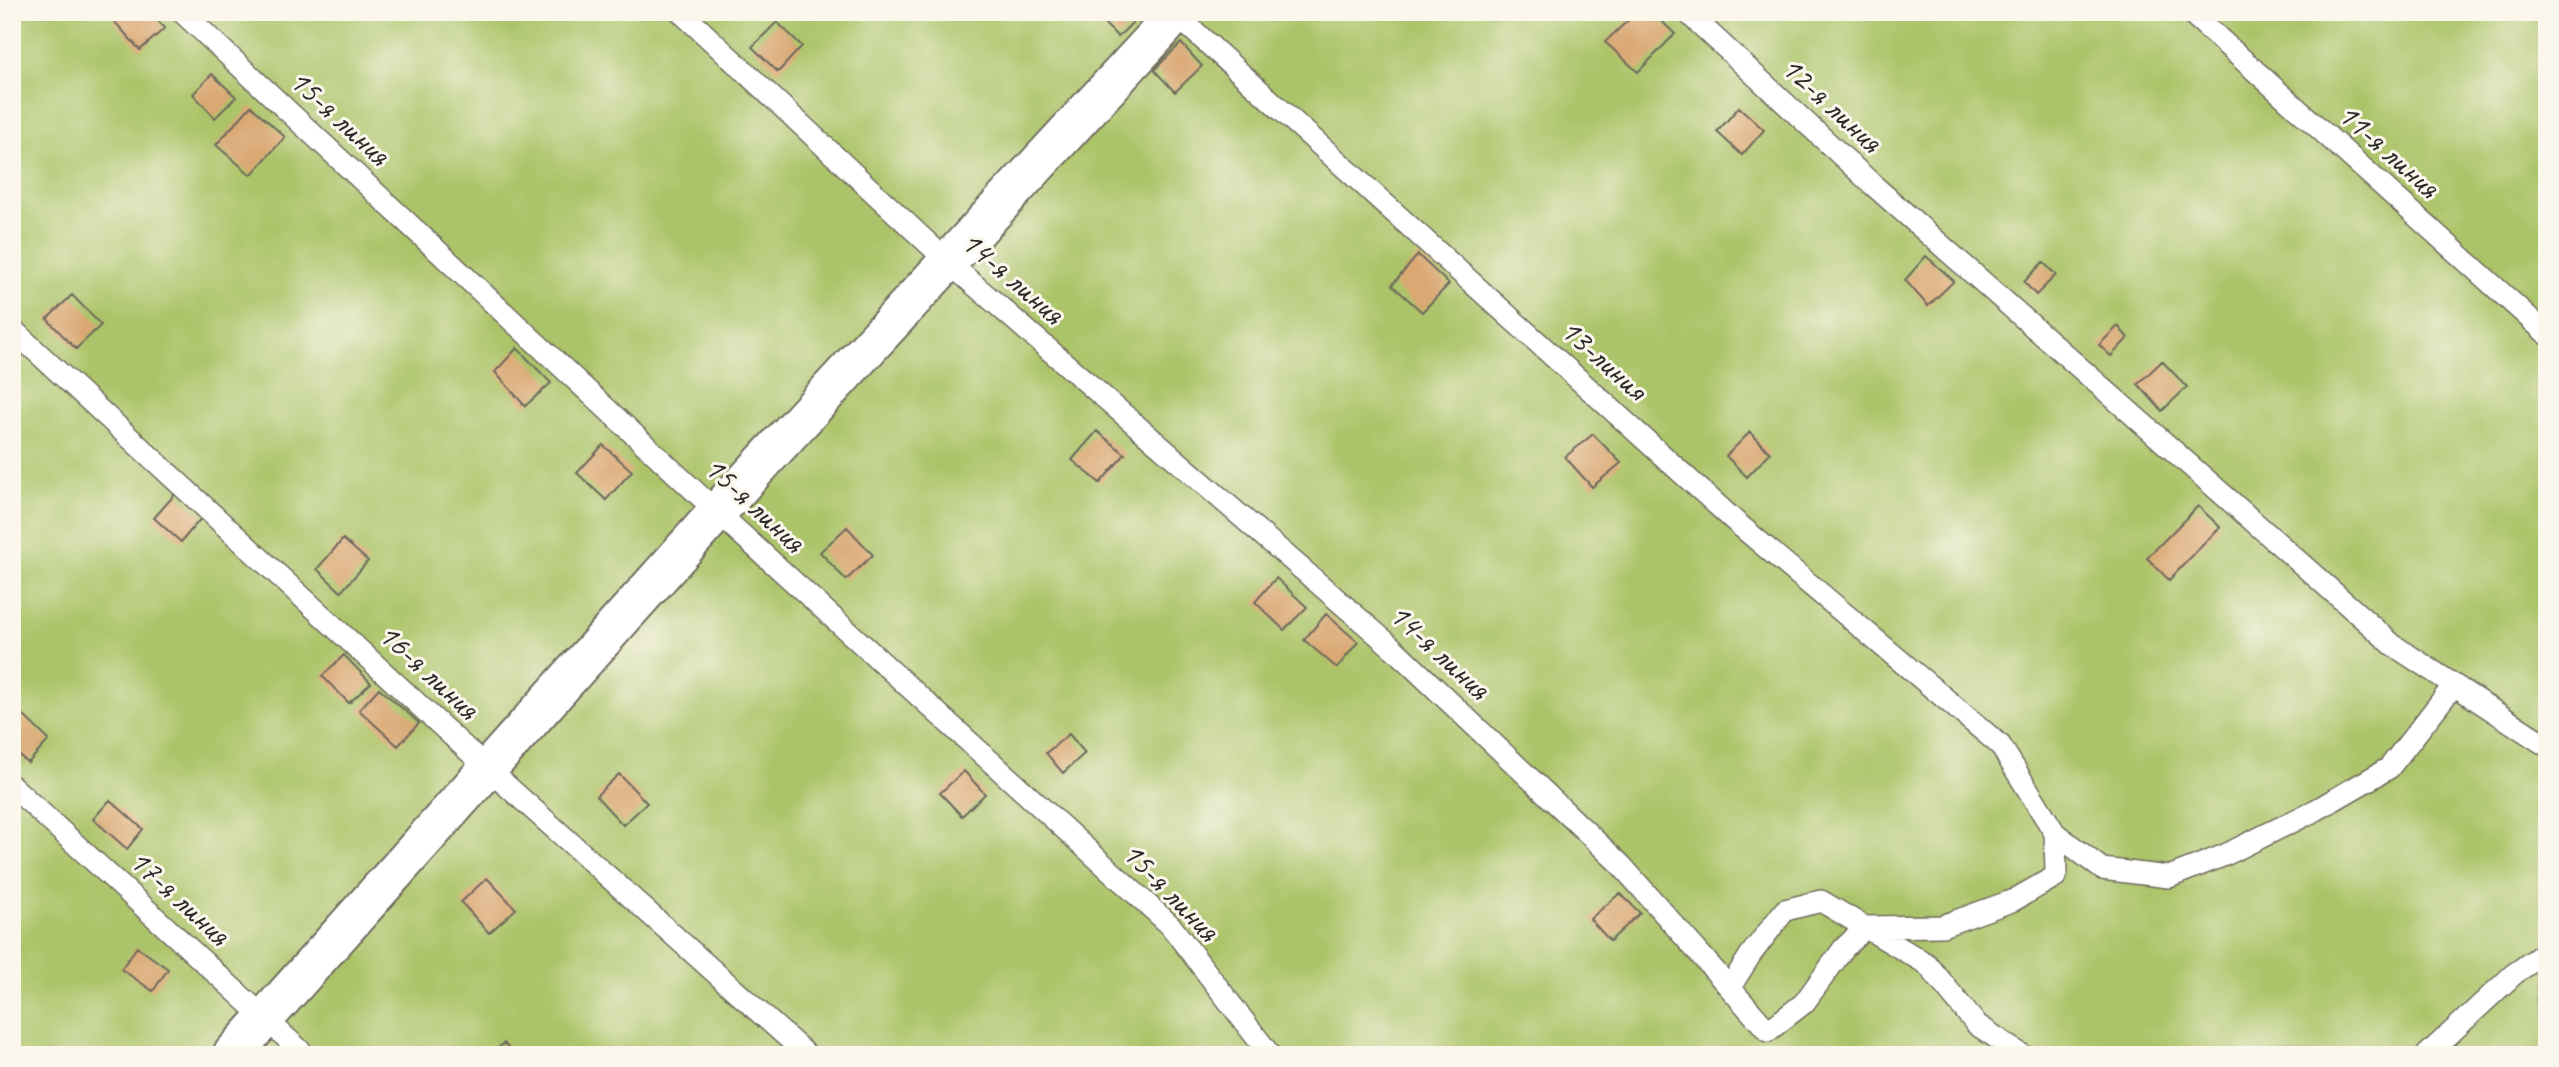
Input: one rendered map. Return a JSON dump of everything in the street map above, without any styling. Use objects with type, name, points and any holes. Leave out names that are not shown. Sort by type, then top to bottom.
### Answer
[{"type":"street","points":[[232,1055],[717,512],[1175,13]]},
{"type":"lane","name":"15-я линия","points":[[182,12],[717,512],[1170,925],[1270,1055]]},
{"type":"lane","name":"14-я линия","points":[[681,12],[948,262],[1394,649],[1621,864],[1768,1031],[1804,1003],[1844,948],[1866,927]]},
{"type":"lane","name":"12-я линия","points":[[1687,12],[1872,184],[2393,645],[2547,746]]},
{"type":"lane","name":"11-я линия","points":[[2190,12],[2547,334]]},
{"type":"lane","name":"13-линия","points":[[1175,13],[1737,523],[2000,745],[2055,833]]},
{"type":"lane","name":"16-я линия","points":[[12,329],[487,768],[807,1055]]},
{"type":"lane","points":[[2055,833],[2102,869],[2169,877],[2225,855],[2304,816],[2389,768],[2454,685]]},
{"type":"lane","name":"17-я линия","points":[[12,786],[305,1055]]},
{"type":"lane","points":[[1866,927],[1942,926],[2014,900],[2056,877],[2055,833]]},
{"type":"lane","points":[[1730,987],[1785,910],[1821,901],[1927,964],[1976,1024],[2022,1055]]},
{"type":"lane","points":[[2427,1055],[2514,974],[2547,951]]},
{"type":"green space","points":[[12,12],[2547,12],[2547,1055],[12,1055]]},
{"type":"building","points":[[121,12],[149,12],[165,28],[140,50],[113,20]]},
{"type":"building","points":[[1103,12],[1137,12],[1140,15],[1118,37],[1098,17]]},
{"type":"building","points":[[1637,12],[1652,12],[1675,34],[1638,72],[1605,42]]},
{"type":"building","points":[[777,22],[802,46],[778,72],[752,47]]},
{"type":"building","points":[[1181,43],[1202,66],[1175,92],[1154,70]]},
{"type":"building","points":[[212,74],[236,97],[215,118],[193,94]]},
{"type":"building","points":[[251,106],[285,137],[251,175],[216,145]]},
{"type":"building","points":[[1739,107],[1764,130],[1742,155],[1717,132]]},
{"type":"building","points":[[1418,255],[1449,284],[1422,312],[1392,285]]},
{"type":"building","points":[[1926,256],[1954,281],[1928,306],[1905,280]]},
{"type":"building","points":[[2043,262],[2056,275],[2036,295],[2024,282]]},
{"type":"building","points":[[72,295],[101,325],[76,349],[47,319]]},
{"type":"building","points":[[2118,326],[2128,338],[2111,356],[2099,345]]},
{"type":"building","points":[[517,348],[551,383],[525,406],[495,372]]},
{"type":"building","points":[[2162,361],[2187,387],[2162,411],[2138,384]]},
{"type":"building","points":[[1097,431],[1125,454],[1100,483],[1072,460]]},
{"type":"building","points":[[1750,432],[1770,453],[1747,477],[1726,456]]},
{"type":"building","points":[[1593,434],[1621,463],[1592,487],[1565,457]]},
{"type":"building","points":[[603,445],[632,471],[606,500],[577,473]]},
{"type":"building","points":[[176,493],[203,516],[181,542],[154,518]]},
{"type":"building","points":[[2198,506],[2220,527],[2169,580],[2147,558]]},
{"type":"building","points":[[847,527],[873,555],[846,580],[820,552]]},
{"type":"building","points":[[343,539],[368,561],[341,592],[317,569]]},
{"type":"building","points":[[1276,578],[1307,607],[1284,630],[1255,602]]},
{"type":"building","points":[[1326,614],[1358,642],[1337,668],[1304,640]]},
{"type":"building","points":[[344,655],[371,683],[349,703],[322,676]]},
{"type":"building","points":[[379,688],[419,723],[398,746],[359,710]]},
{"type":"building","points":[[20,712],[49,740],[28,763],[12,749],[12,720]]},
{"type":"building","points":[[1069,734],[1085,753],[1063,773],[1046,753]]},
{"type":"building","points":[[964,771],[985,794],[962,816],[940,793]]},
{"type":"building","points":[[619,774],[647,803],[623,825],[596,796]]},
{"type":"building","points":[[110,800],[143,829],[127,849],[93,819]]},
{"type":"building","points":[[487,878],[516,909],[489,933],[461,902]]},
{"type":"building","points":[[1620,893],[1640,913],[1610,941],[1590,919]]},
{"type":"building","points":[[137,947],[168,969],[153,991],[121,969]]},
{"type":"building","points":[[504,1043],[514,1055],[490,1055]]}]
